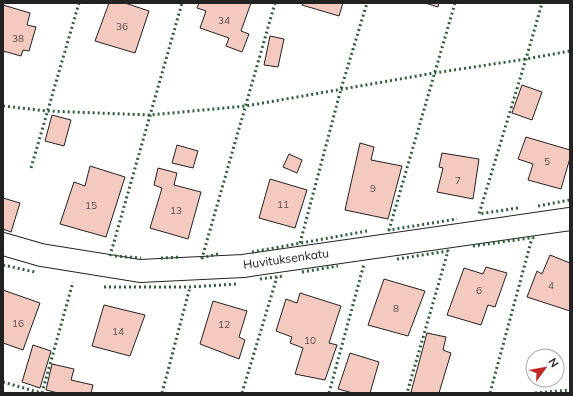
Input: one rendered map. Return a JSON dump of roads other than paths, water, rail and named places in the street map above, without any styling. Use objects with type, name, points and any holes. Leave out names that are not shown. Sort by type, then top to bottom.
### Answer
[{"type":"street","name":"Huvituksenkatu","points":[[3,244],[41,255],[140,271],[243,266],[570,219]]}]
